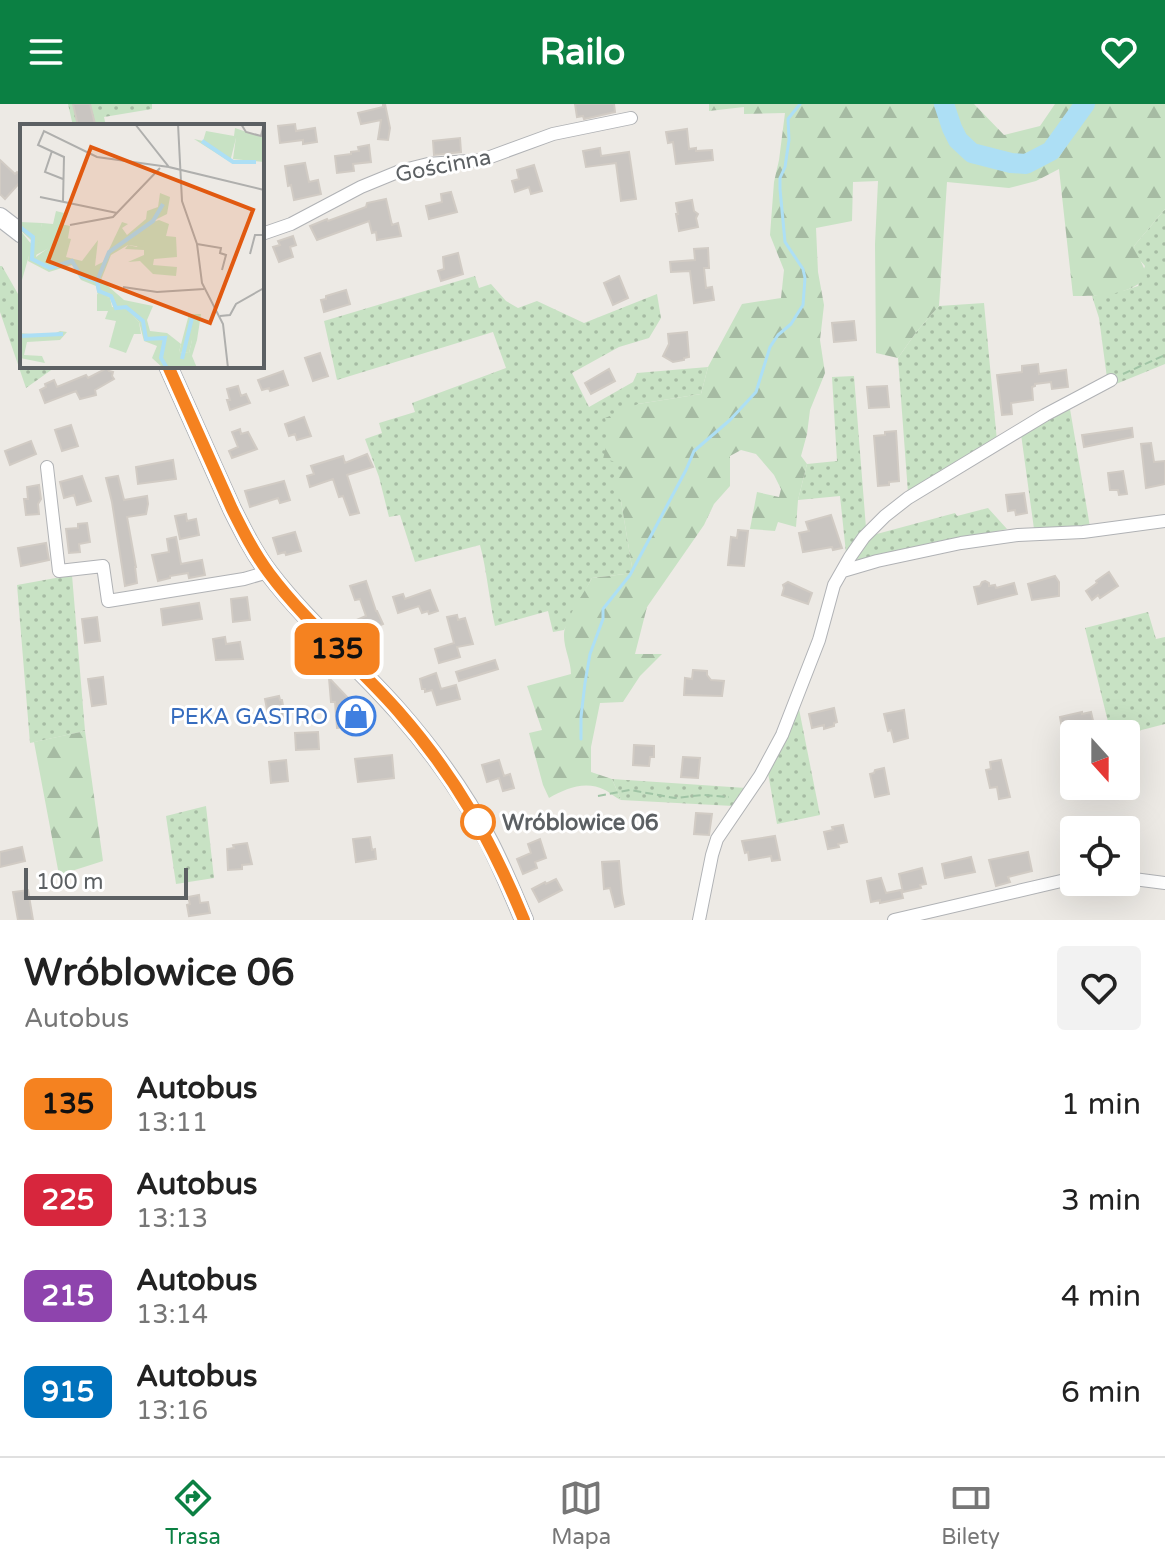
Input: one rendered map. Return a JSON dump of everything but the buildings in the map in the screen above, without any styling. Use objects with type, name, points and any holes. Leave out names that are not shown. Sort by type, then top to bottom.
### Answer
[{"type":"street","name":"Gościnna","points":[[264,233],[291,224],[361,187],[400,171],[428,164],[482,160],[553,134],[631,118]]},
{"type":"street","points":[[0,217],[20,232]]},
{"type":"street","points":[[169,368],[232,509],[268,572],[397,710],[434,755],[467,802],[488,840],[524,920]]},
{"type":"street","points":[[699,920],[717,839],[760,776],[782,735],[819,640],[834,585],[864,537],[908,498],[1045,415],[1111,380]]},
{"type":"street","points":[[47,467],[59,571],[103,566],[108,601],[219,584],[268,572]]},
{"type":"street","points":[[843,571],[961,543],[1165,521]]},
{"type":"street","points":[[1140,880],[1165,883]]},
{"type":"street","points":[[894,920],[1060,881]]},
{"type":"path","points":[[1111,380],[1165,355]]},
{"type":"path","points":[[598,796],[630,790],[675,798],[728,796],[741,803]]},
{"type":"green space","points":[[68,104],[152,104],[152,109],[104,117],[106,124],[73,124]]},
{"type":"green space","points":[[709,104],[974,104],[1004,135],[1040,126],[1055,104],[1165,104],[1165,209],[1134,246],[1147,277],[1122,291],[1073,296],[1059,169],[1036,181],[1009,188],[947,182],[939,306],[898,358],[876,353],[878,181],[853,182],[852,221],[816,228],[818,272],[824,305],[820,340],[825,373],[810,410],[801,456],[807,464],[798,500],[796,527],[778,522],[775,531],[750,529],[757,492],[779,497],[781,489],[774,475],[756,454],[741,450],[730,456],[730,486],[714,504],[704,525],[647,607],[635,654],[662,654],[640,676],[623,702],[600,703],[591,747],[591,772],[612,779],[621,800],[591,786],[569,788],[549,798],[529,733],[542,730],[527,686],[571,674],[564,641],[565,630],[592,578],[633,573],[621,501],[608,483],[627,464],[603,459],[609,434],[605,418],[638,404],[701,394],[708,367],[742,304],[781,298],[784,270],[770,235],[774,182],[785,113],[744,114],[744,107],[709,111]]},
{"type":"green space","points":[[1165,209],[1165,364],[1116,384],[1111,376],[1107,378],[1099,318],[1092,296],[1138,286],[1145,266],[1137,257],[1134,246]]},
{"type":"green space","points":[[2,266],[20,298],[20,368],[54,368],[26,388],[0,312]]},
{"type":"green space","points":[[475,276],[479,288],[491,284],[506,301],[518,308],[537,301],[584,323],[657,294],[661,318],[649,338],[619,347],[572,373],[589,407],[633,382],[637,373],[708,367],[701,394],[638,404],[621,501],[633,573],[592,578],[564,630],[553,632],[548,611],[495,626],[480,545],[415,562],[400,515],[389,517],[365,439],[382,433],[379,423],[415,412],[412,403],[506,368],[493,332],[337,380],[324,321]]},
{"type":"green space","points":[[984,303],[997,441],[908,493],[898,358],[939,306]]},
{"type":"green space","points":[[854,376],[866,528],[846,553],[840,496],[798,500],[807,464],[837,461],[832,377]]},
{"type":"green space","points":[[1070,409],[1090,527],[1034,529],[1021,434]]},
{"type":"green space","points":[[988,508],[1007,529],[850,562],[873,535],[955,513],[957,516]]},
{"type":"green space","points":[[72,575],[85,731],[30,743],[17,585]]},
{"type":"green space","points":[[1148,612],[1156,639],[1165,637],[1165,724],[1140,730],[1140,720],[1108,720],[1085,628]]},
{"type":"green space","points":[[799,709],[820,815],[777,824],[768,773]]},
{"type":"green space","points":[[85,731],[103,861],[59,875],[34,742]]},
{"type":"green space","points":[[612,779],[746,788],[733,806],[621,800]]},
{"type":"green space","points":[[206,806],[214,878],[176,884],[166,816]]},
{"type":"waterway","points":[[581,739],[585,683],[603,609],[630,575],[694,451],[756,392],[770,347],[803,305],[805,278],[803,269],[785,242],[780,189],[789,140],[788,119],[800,104]]},
{"type":"waterway","points":[[944,104],[958,140],[972,153],[1026,164],[1051,151],[1085,104]]},
{"type":"bus line","name":"135","points":[[169,368],[232,509],[268,572],[425,743],[467,802],[499,861],[524,920]]},
{"type":"place","name":"PEKA GASTRO","points":[[356,716]]},
{"type":"place","name":"Wróblowice 06","points":[[478,822]]}]
